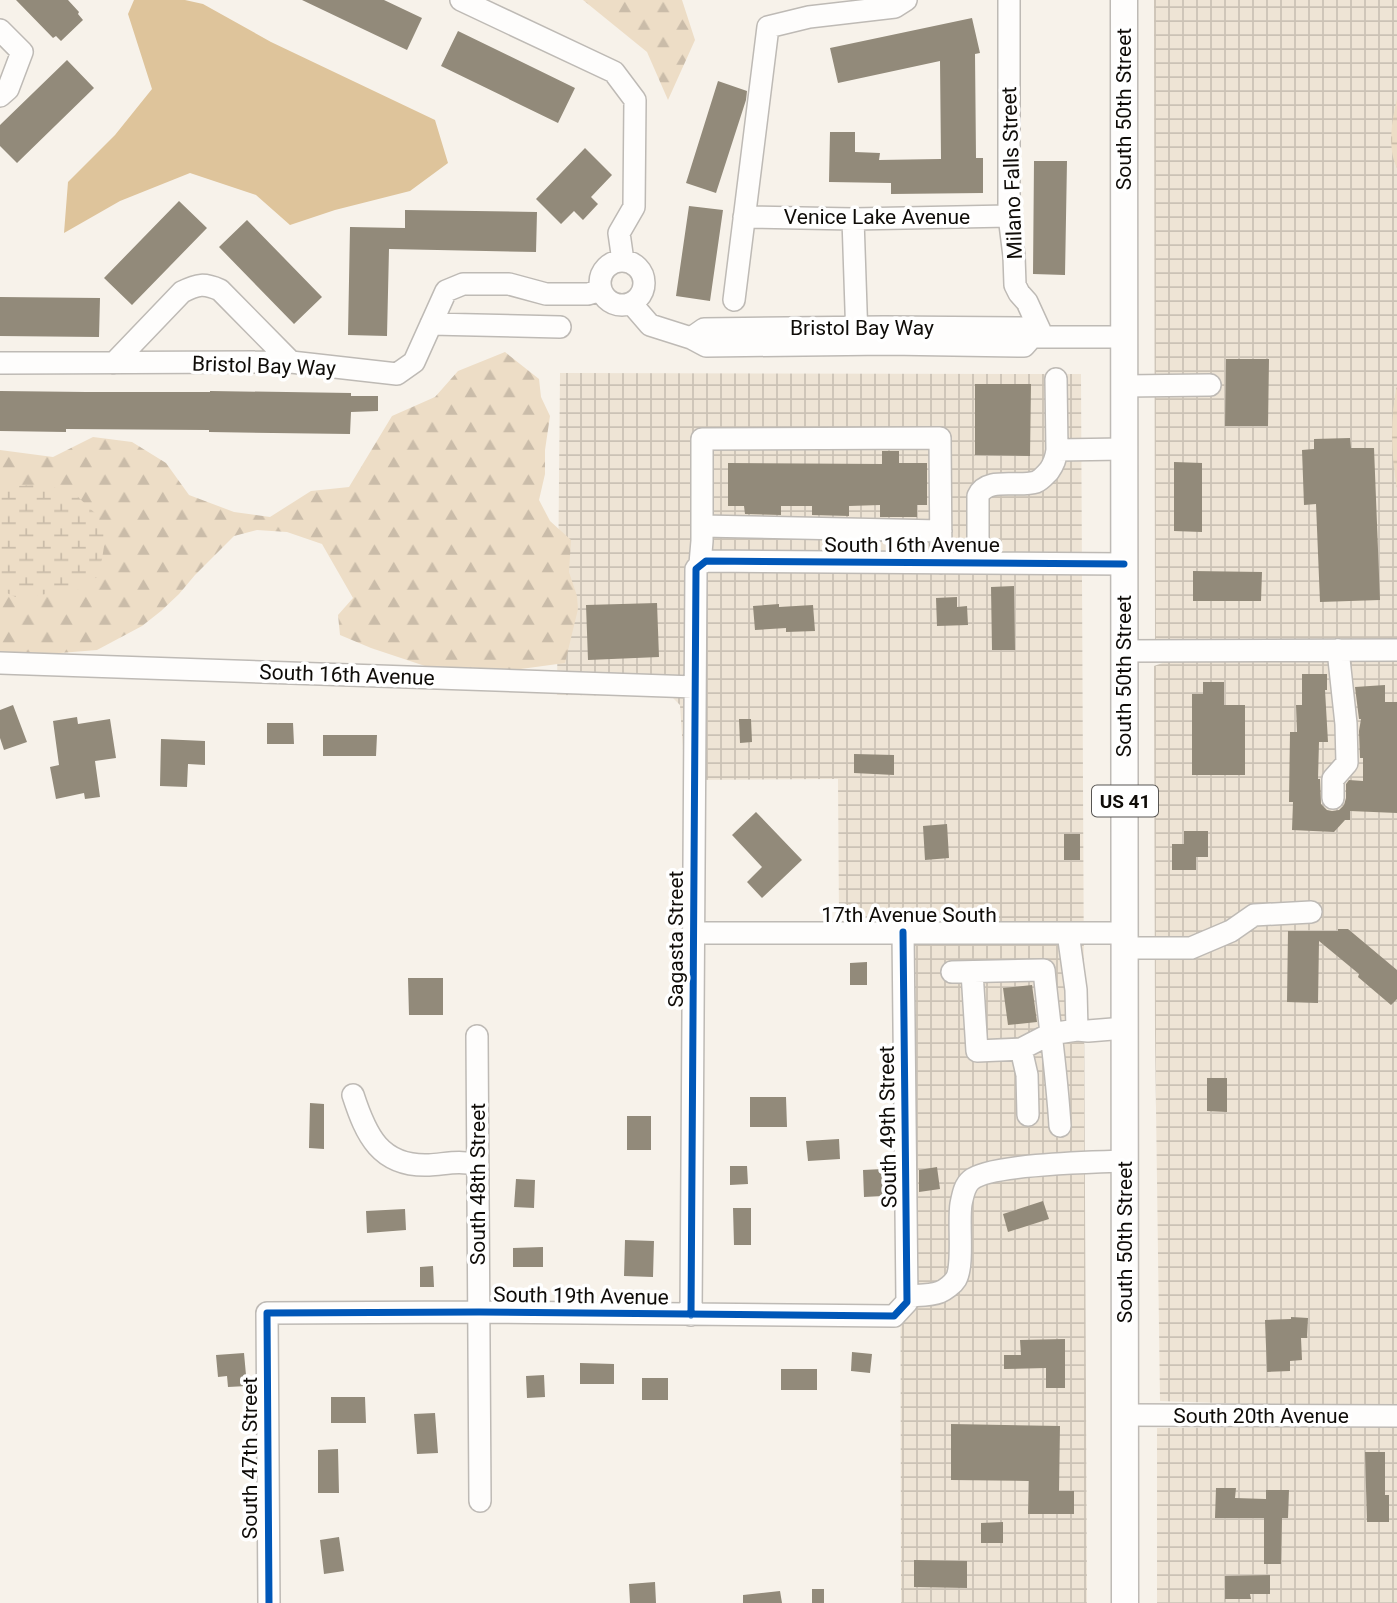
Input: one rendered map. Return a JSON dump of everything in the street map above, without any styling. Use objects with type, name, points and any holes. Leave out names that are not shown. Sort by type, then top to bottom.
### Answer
[{"type":"main road","name":"South 50th Street","points":[[1124,0],[1125,1603]]},
{"type":"street","points":[[461,0],[614,72],[635,100],[634,207],[619,233],[623,261]]},
{"type":"street","points":[[733,300],[768,27],[809,18],[895,7],[906,0]]},
{"type":"street","name":"Milano Falls Street","points":[[1009,0],[1009,216],[1015,285],[1018,293],[1027,302],[1038,337]]},
{"type":"street","points":[[0,30],[22,51],[8,89],[0,96]]},
{"type":"street","name":"Venice Lake Avenue","points":[[744,217],[853,219],[1009,216]]},
{"type":"street","points":[[853,219],[857,337]]},
{"type":"street","points":[[623,261],[636,267],[643,279],[641,293],[631,303],[617,304],[605,297],[600,283],[610,265],[623,261]]},
{"type":"street","name":"Bristol Bay Way","points":[[0,363],[291,362],[397,374],[414,362],[446,291],[463,284],[509,284],[546,294],[588,294],[601,290]]},
{"type":"street","points":[[114,363],[182,292],[194,286],[208,285],[220,290],[291,362]]},
{"type":"street","name":"Bristol Bay Way","points":[[631,303],[650,325],[691,338],[704,329],[857,337],[1023,328],[1038,337],[1124,337]]},
{"type":"street","points":[[431,324],[560,327]]},
{"type":"street","points":[[978,563],[979,492],[993,485],[1037,482],[1053,465],[1057,450],[1056,379]]},
{"type":"street","points":[[1124,386],[1210,385]]},
{"type":"street","name":"Sagasta Street","points":[[691,1315],[696,569],[700,564],[702,526],[702,439],[940,438],[941,531]]},
{"type":"street","points":[[1057,450],[1124,449]]},
{"type":"street","points":[[702,526],[941,531],[941,563]]},
{"type":"street","name":"South 16th Avenue","points":[[700,564],[706,561],[1124,564]]},
{"type":"street","points":[[1332,798],[1333,779],[1347,763],[1338,650]]},
{"type":"street","points":[[1124,651],[1397,650]]},
{"type":"street","name":"South 16th Avenue","points":[[0,663],[695,687]]},
{"type":"street","name":"17th Avenue South","points":[[693,933],[1068,933],[1191,948],[1231,931],[1254,915],[1311,912]]},
{"type":"street","name":"South 49th Street","points":[[903,932],[907,1296]]},
{"type":"street","points":[[1068,933],[1076,990],[1077,1030]]},
{"type":"street","points":[[1060,1126],[1057,1081],[1050,1034],[1044,970],[962,972],[977,1051],[1021,1049],[1050,1034],[1125,1028]]},
{"type":"street","name":"South 48th Street","points":[[477,1036],[480,1501]]},
{"type":"street","points":[[1021,1049],[1027,1075],[1028,1115]]},
{"type":"street","points":[[353,1095],[370,1137],[380,1150],[396,1160],[421,1165],[455,1161],[477,1165]]},
{"type":"street","points":[[907,1296],[939,1293],[956,1279],[959,1268],[960,1208],[968,1182],[978,1174],[1040,1166],[1125,1161]]},
{"type":"street","name":"South 19th Avenue","points":[[267,1312],[894,1316],[907,1302],[907,1296]]},
{"type":"street","name":"South 47th Street","points":[[267,1312],[269,1603]]},
{"type":"street","name":"South 20th Avenue","points":[[1125,1415],[1397,1416]]},
{"type":"shaded area","points":[[134,0],[185,0],[203,4],[271,42],[435,120],[448,163],[410,191],[335,210],[290,225],[256,195],[190,173],[120,201],[64,233],[68,182],[115,135],[152,89],[128,14]]},
{"type":"shaded area","points":[[1154,0],[1397,0],[1397,645],[1155,643]]},
{"type":"shaded area","points":[[560,373],[1081,374],[1087,1603],[901,1603],[902,918],[839,918],[838,779],[685,780],[680,705],[671,696],[557,695]]},
{"type":"shaded area","points":[[1323,652],[1397,652],[1397,1409],[1160,1401],[1154,666],[1165,662]]},
{"type":"shaded area","points":[[1397,1426],[1397,1603],[1157,1603],[1157,1428]]},
{"type":"green space","points":[[583,0],[682,0],[695,40],[668,100],[647,52]]},
{"type":"green space","points":[[1397,99],[1397,168],[1391,143]]},
{"type":"green space","points":[[505,352],[539,379],[541,397],[550,416],[545,474],[539,500],[550,521],[571,540],[569,572],[577,596],[578,609],[565,663],[507,671],[434,669],[340,635],[338,615],[353,598],[322,544],[287,532],[257,530],[234,536],[161,611],[142,626],[97,650],[0,654],[0,450],[53,457],[93,437],[132,442],[166,463],[189,495],[234,512],[270,517],[311,491],[349,487],[392,416],[435,397],[458,371]]},
{"type":"green space","points":[[1397,385],[1397,489],[1392,437]]},
{"type":"green space","points":[[46,484],[78,497],[97,515],[106,534],[102,559],[97,577],[68,596],[46,594],[18,598],[0,590],[0,500],[4,487]]},
{"type":"building","points":[[16,0],[68,0],[83,20],[61,41],[56,36],[53,38]]},
{"type":"building","points":[[302,0],[384,0],[422,18],[407,50]]},
{"type":"building","points":[[972,18],[980,53],[975,54],[976,158],[983,158],[983,193],[891,194],[891,183],[829,182],[830,132],[855,132],[855,152],[880,153],[879,160],[941,159],[940,61],[838,83],[830,48]]},
{"type":"building","points":[[458,31],[575,88],[558,123],[441,66]]},
{"type":"building","points":[[67,60],[94,88],[17,163],[0,146],[0,125]]},
{"type":"building","points":[[718,81],[747,91],[716,193],[686,183]]},
{"type":"building","points":[[585,148],[612,175],[591,197],[598,204],[583,220],[574,211],[561,224],[536,199]]},
{"type":"building","points":[[1034,161],[1067,161],[1065,275],[1033,274]]},
{"type":"building","points":[[179,201],[207,228],[132,305],[104,278]]},
{"type":"building","points":[[689,206],[723,210],[710,301],[676,296]]},
{"type":"building","points":[[405,210],[537,212],[536,252],[389,249],[387,336],[348,335],[350,227],[405,228]]},
{"type":"building","points":[[247,220],[322,297],[294,324],[219,247]]},
{"type":"building","points":[[0,297],[100,298],[99,337],[0,336]]},
{"type":"building","points":[[1226,359],[1269,359],[1268,426],[1225,426]]},
{"type":"building","points":[[975,384],[1031,384],[1030,456],[975,455]]},
{"type":"building","points":[[0,391],[351,393],[351,396],[378,396],[378,411],[351,412],[350,434],[209,430],[0,431]]},
{"type":"building","points":[[1350,438],[1351,448],[1374,448],[1380,600],[1320,602],[1316,504],[1304,505],[1302,450],[1314,449],[1314,439]]},
{"type":"building","points":[[882,451],[899,451],[899,463],[927,463],[927,505],[917,505],[917,517],[880,517],[880,505],[849,506],[849,516],[812,515],[812,506],[781,506],[781,515],[745,514],[744,506],[728,506],[728,463],[882,464]]},
{"type":"building","points":[[1174,462],[1202,463],[1202,532],[1174,531]]},
{"type":"building","points":[[1193,571],[1262,572],[1261,601],[1193,601]]},
{"type":"building","points":[[1014,586],[1015,650],[992,650],[991,587]]},
{"type":"building","points":[[957,597],[957,607],[967,606],[968,625],[937,626],[936,598]]},
{"type":"building","points":[[657,603],[659,657],[588,660],[586,605]]},
{"type":"building","points":[[779,604],[779,607],[813,605],[815,631],[786,632],[786,628],[755,630],[753,606]]},
{"type":"building","points":[[1302,674],[1327,674],[1325,690],[1328,742],[1319,742],[1318,779],[1321,804],[1327,810],[1339,810],[1344,805],[1346,784],[1349,780],[1363,781],[1359,731],[1361,719],[1355,687],[1385,685],[1385,702],[1397,702],[1397,813],[1350,811],[1350,820],[1345,820],[1334,832],[1292,830],[1293,802],[1289,802],[1290,732],[1297,732],[1296,705],[1302,705]]},
{"type":"building","points":[[1203,682],[1224,682],[1224,705],[1245,705],[1245,775],[1192,775],[1192,694],[1203,694]]},
{"type":"building","points":[[13,705],[27,742],[4,750],[0,738],[0,710]]},
{"type":"building","points":[[77,717],[78,724],[110,719],[116,758],[95,761],[100,797],[85,799],[84,793],[56,799],[50,767],[59,765],[53,721]]},
{"type":"building","points":[[739,719],[751,719],[752,742],[740,743]]},
{"type":"building","points":[[267,723],[293,723],[294,744],[267,744]]},
{"type":"building","points":[[323,735],[377,735],[376,756],[323,756]]},
{"type":"building","points":[[161,739],[205,741],[205,765],[188,764],[187,787],[160,786]]},
{"type":"building","points":[[854,754],[894,755],[894,775],[854,773]]},
{"type":"building","points":[[756,812],[802,860],[762,898],[747,882],[762,867],[732,835]]},
{"type":"building","points":[[947,824],[949,858],[925,860],[923,826]]},
{"type":"building","points":[[1184,831],[1208,831],[1208,857],[1196,857],[1196,870],[1172,870],[1172,844],[1184,844]]},
{"type":"building","points":[[1064,834],[1080,834],[1080,860],[1064,860]]},
{"type":"building","points":[[1348,929],[1397,970],[1397,999],[1391,1005],[1319,941],[1318,1003],[1287,1002],[1288,931]]},
{"type":"building","points":[[867,962],[867,985],[850,985],[850,963]]},
{"type":"building","points":[[408,978],[443,978],[443,1015],[409,1015]]},
{"type":"building","points":[[1032,985],[1037,1022],[1008,1025],[1003,988]]},
{"type":"building","points":[[1207,1078],[1227,1078],[1227,1112],[1207,1111]]},
{"type":"building","points":[[750,1097],[786,1097],[787,1127],[750,1127]]},
{"type":"building","points":[[310,1103],[324,1104],[324,1149],[309,1148]]},
{"type":"building","points":[[627,1116],[651,1116],[651,1150],[627,1150]]},
{"type":"building","points":[[839,1139],[840,1159],[808,1161],[806,1141]]},
{"type":"building","points":[[730,1166],[747,1166],[748,1184],[730,1185]]},
{"type":"building","points":[[937,1167],[940,1189],[919,1192],[919,1170]]},
{"type":"building","points":[[883,1169],[883,1196],[864,1197],[863,1170]]},
{"type":"building","points":[[516,1179],[535,1180],[534,1208],[514,1207]]},
{"type":"building","points":[[1043,1201],[1049,1219],[1008,1232],[1003,1214]]},
{"type":"building","points":[[733,1208],[751,1208],[751,1245],[734,1245]]},
{"type":"building","points":[[405,1209],[406,1230],[367,1233],[366,1211]]},
{"type":"building","points":[[625,1240],[654,1241],[653,1277],[624,1276]]},
{"type":"building","points":[[543,1247],[543,1267],[513,1267],[513,1248]]},
{"type":"building","points":[[433,1266],[434,1287],[420,1287],[420,1267]]},
{"type":"building","points":[[1308,1318],[1307,1338],[1301,1338],[1302,1360],[1290,1361],[1290,1371],[1267,1372],[1265,1320]]},
{"type":"building","points":[[1065,1339],[1065,1388],[1046,1388],[1046,1368],[1004,1369],[1004,1355],[1021,1355],[1020,1340]]},
{"type":"building","points":[[852,1352],[872,1354],[870,1373],[851,1371]]},
{"type":"building","points":[[244,1353],[247,1386],[228,1387],[227,1376],[218,1377],[216,1355]]},
{"type":"building","points":[[580,1363],[614,1364],[614,1384],[580,1384]]},
{"type":"building","points":[[781,1369],[817,1369],[817,1390],[781,1390]]},
{"type":"building","points":[[544,1375],[545,1397],[527,1398],[526,1376]]},
{"type":"building","points":[[642,1378],[668,1378],[668,1400],[642,1400]]},
{"type":"building","points":[[331,1397],[365,1397],[366,1423],[331,1423]]},
{"type":"building","points":[[435,1413],[438,1453],[417,1454],[414,1414]]},
{"type":"building","points":[[951,1424],[1060,1426],[1059,1491],[1074,1491],[1074,1514],[1028,1514],[1029,1481],[951,1480]]},
{"type":"building","points":[[338,1449],[339,1493],[318,1493],[318,1450]]},
{"type":"building","points":[[1365,1452],[1385,1452],[1385,1495],[1389,1495],[1389,1522],[1367,1522]]},
{"type":"building","points":[[1216,1488],[1236,1488],[1235,1498],[1266,1499],[1266,1490],[1289,1490],[1288,1518],[1282,1518],[1281,1564],[1264,1564],[1264,1518],[1215,1518]]},
{"type":"building","points":[[1003,1522],[1003,1543],[981,1543],[981,1523]]},
{"type":"building","points":[[339,1537],[344,1571],[324,1574],[320,1540]]},
{"type":"building","points":[[914,1560],[967,1561],[967,1588],[914,1587]]},
{"type":"building","points":[[1270,1575],[1270,1594],[1250,1594],[1251,1599],[1225,1599],[1225,1576]]},
{"type":"building","points":[[655,1582],[656,1603],[630,1603],[629,1584]]},
{"type":"building","points":[[812,1589],[824,1589],[824,1603],[812,1603]]},
{"type":"building","points":[[780,1591],[782,1603],[743,1603],[743,1595]]},
{"type":"cycle path","points":[[691,1315],[696,569],[706,561],[1124,564]]},
{"type":"cycle path","points":[[269,1603],[267,1313],[894,1316],[907,1302],[903,932]]}]
